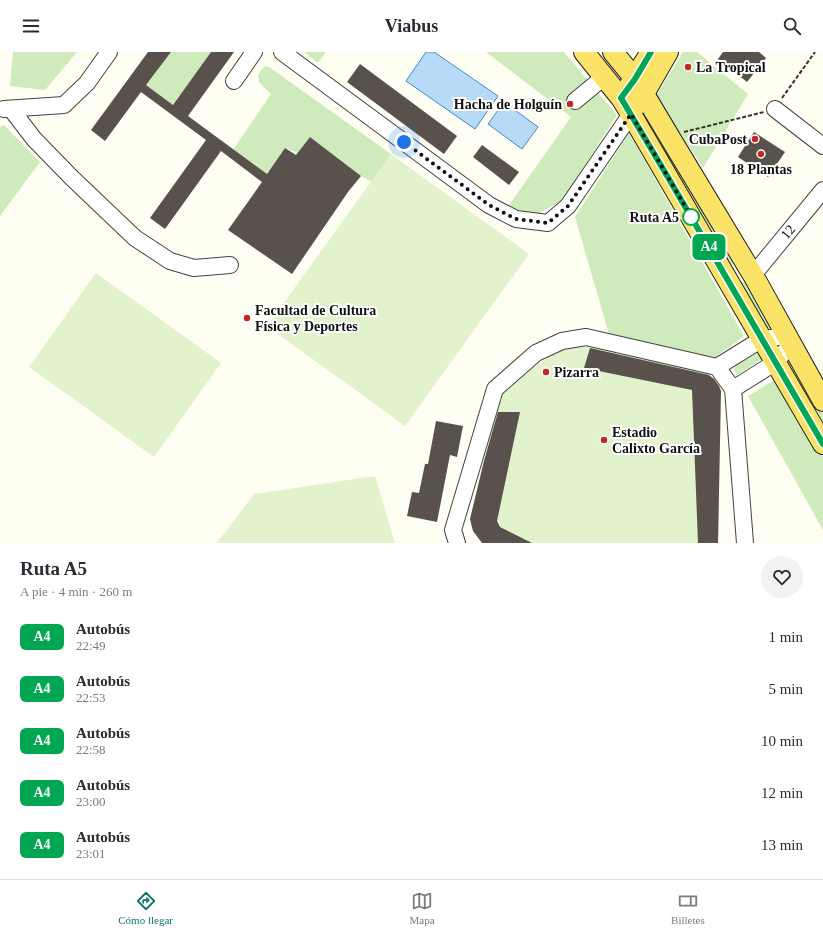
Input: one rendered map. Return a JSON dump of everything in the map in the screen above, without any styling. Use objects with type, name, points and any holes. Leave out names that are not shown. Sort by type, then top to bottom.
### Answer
[{"type":"main road","points":[[584,52],[626,106],[823,444]]},
{"type":"main road","points":[[613,52],[639,86],[753,275],[823,401]]},
{"type":"main road","points":[[639,86],[651,52]]},
{"type":"main road","points":[[626,106],[639,86],[668,52]]},
{"type":"street","points":[[6,109],[64,105],[87,83],[109,52]]},
{"type":"street","points":[[234,81],[254,52]]},
{"type":"street","points":[[282,52],[489,205],[516,219],[548,223],[568,206],[626,106]]},
{"type":"street","points":[[575,101],[604,77]]},
{"type":"street","points":[[6,109],[71,178],[135,238],[170,261],[194,268],[230,265]]},
{"type":"street","points":[[775,109],[823,146]]},
{"type":"street","name":"12","points":[[753,275],[823,190]]},
{"type":"street","points":[[457,543],[453,530],[495,389],[536,354],[562,341],[586,337],[717,367],[733,389],[745,543]]},
{"type":"street","points":[[717,367],[762,339],[788,340],[776,362],[733,389]]},
{"type":"path","points":[[669,136],[775,109],[815,52]]},
{"type":"green space","points":[[13,52],[77,52],[45,90],[10,86]]},
{"type":"green space","points":[[171,52],[211,52],[173,105],[146,85]]},
{"type":"green space","points":[[304,52],[326,52],[318,63]]},
{"type":"green space","points":[[486,52],[564,52],[617,115],[562,201],[537,214],[507,208],[571,117]]},
{"type":"green space","points":[[683,52],[697,52],[748,94],[703,168],[656,96]]},
{"type":"green space","points":[[266,66],[391,154],[372,182],[361,176],[310,137],[298,153],[285,148],[267,174],[233,150],[271,94],[259,82],[258,75]]},
{"type":"green space","points":[[642,110],[734,259],[733,265],[726,263],[639,113]]},
{"type":"green space","points":[[4,125],[40,162],[0,216],[0,127]]},
{"type":"green space","points":[[629,133],[744,336],[710,361],[609,334],[575,217]]},
{"type":"green space","points":[[391,154],[529,254],[405,426],[267,326]]},
{"type":"green space","points":[[96,273],[221,363],[154,457],[29,367]]},
{"type":"green space","points":[[746,279],[772,329],[767,328],[741,284]]},
{"type":"green space","name":"Estadio Calixto García","points":[[570,343],[701,369],[718,382],[721,391],[718,543],[482,543],[473,531],[470,519],[501,389]]},
{"type":"green space","points":[[763,351],[767,356],[737,375],[734,369],[737,363],[755,352]]},
{"type":"green space","points":[[787,355],[793,360],[823,414],[823,430],[784,361]]},
{"type":"green space","points":[[776,379],[823,457],[823,530],[748,396]]},
{"type":"green space","points":[[375,476],[395,543],[217,543],[254,494]]},
{"type":"water","points":[[426,52],[434,52],[498,96],[475,129],[406,81]]},
{"type":"water","points":[[504,102],[538,127],[522,149],[488,124]]},
{"type":"building","points":[[148,52],[171,52],[146,85],[173,105],[211,52],[234,52],[188,116],[267,174],[285,148],[296,155],[310,137],[361,176],[348,192],[292,274],[228,230],[262,182],[221,151],[165,229],[150,218],[206,140],[141,92],[105,141],[91,130]]},
{"type":"building","points":[[723,52],[759,52],[766,58],[747,82],[718,59]]},
{"type":"building","points":[[360,64],[457,136],[444,154],[347,82]]},
{"type":"building","name":"18 Plantas","points":[[754,132],[785,152],[768,177],[738,157]]},
{"type":"building","points":[[482,145],[519,172],[509,185],[473,157]]},
{"type":"building","points":[[590,348],[709,375],[719,386],[721,391],[718,543],[698,543],[692,390],[584,368]]},
{"type":"building","points":[[498,412],[520,412],[497,521],[500,527],[532,543],[482,543],[473,531],[470,519]]},
{"type":"building","points":[[436,421],[463,426],[457,457],[450,455],[437,522],[407,516],[412,492],[419,493],[425,464],[428,464]]},
{"type":"bus line","name":"A4","points":[[651,52],[635,79],[621,98],[823,444]]},
{"type":"place","name":"La Tropical","points":[[688,67]]},
{"type":"place","name":"Hacha de Holguín","points":[[570,104]]},
{"type":"place","name":"CubaPost","points":[[755,139]]},
{"type":"place","name":"18 Plantas","points":[[761,154]]},
{"type":"place","name":"Ruta A5","points":[[691,217]]},
{"type":"place","name":"Facultad de Cultura Física y Deportes","points":[[247,318]]},
{"type":"place","name":"Pizarra","points":[[546,372]]},
{"type":"place","name":"Estadio Calixto García","points":[[604,440]]},
{"type":"route","points":[[404,142],[489,205],[516,219],[548,223],[568,206],[631,114],[692,218],[691,217]]}]
